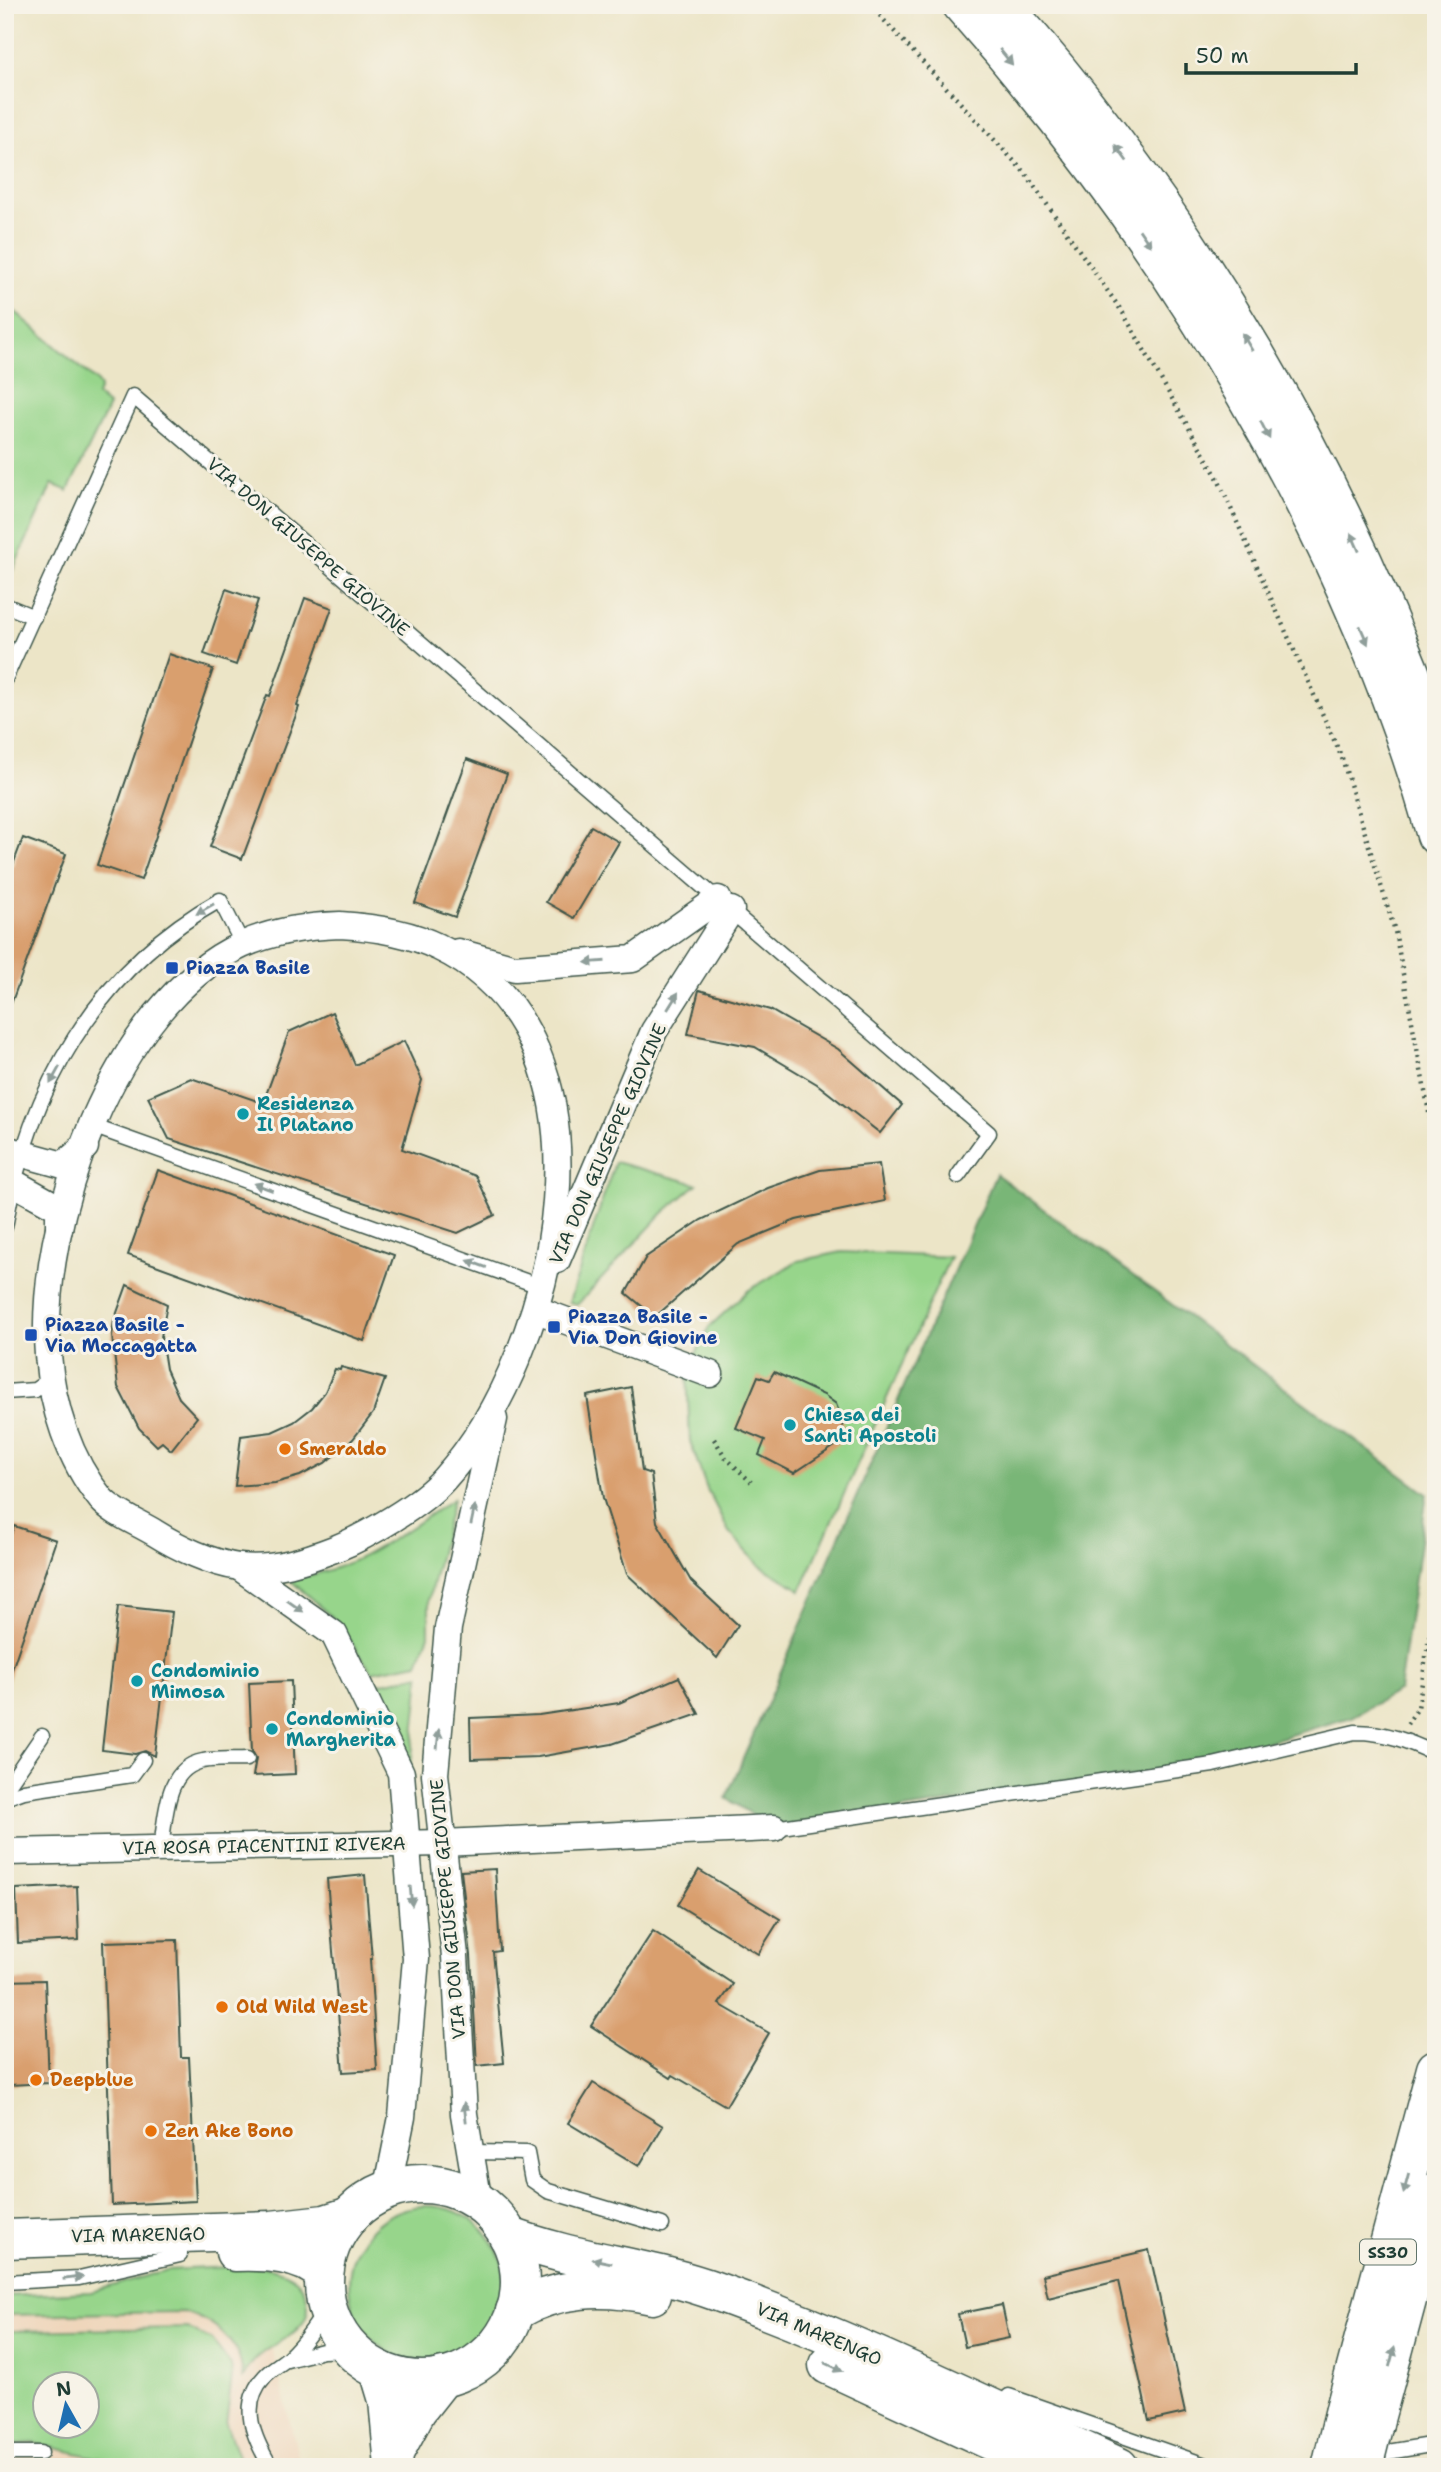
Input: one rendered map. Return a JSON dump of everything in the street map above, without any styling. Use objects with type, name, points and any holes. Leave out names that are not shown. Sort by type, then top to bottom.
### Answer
[{"type":"main road","points":[[962,5],[1087,155],[1178,285],[1260,421],[1321,541],[1377,665],[1423,789],[1436,835]]},
{"type":"main road","points":[[1002,5],[1110,138],[1202,267],[1285,405],[1348,527],[1404,654],[1436,741]]},
{"type":"main road","name":"SS30","points":[[1363,2467],[1360,2416],[1436,2069]]},
{"type":"main road","points":[[326,2291],[333,2242],[350,2216],[370,2199],[387,2191],[428,2185],[451,2189],[479,2203],[496,2219],[508,2236],[519,2270],[515,2311],[505,2333],[487,2355],[464,2370],[443,2377],[409,2379],[365,2360]]},
{"type":"main road","name":"SS30","points":[[1331,2467],[1360,2416],[1436,2192]]},
{"type":"main road","name":"VIA MARENGO","points":[[5,2239],[271,2230],[325,2224],[350,2216]]},
{"type":"main road","name":"VIA MARENGO","points":[[508,2236],[546,2249],[649,2271],[699,2285],[825,2334],[1119,2467]]},
{"type":"main road","points":[[5,2263],[249,2252],[280,2254],[315,2266],[326,2291],[337,2332],[365,2360],[386,2390],[395,2459]]},
{"type":"main road","name":"VIA MARENGO","points":[[515,2311],[550,2295],[591,2288],[626,2290],[683,2304],[770,2338],[1048,2467]]},
{"type":"main road","points":[[395,2459],[417,2410],[443,2377]]},
{"type":"street","points":[[438,946],[477,973],[508,1003],[522,1023],[542,1064],[555,1125],[556,1177],[552,1224],[539,1298],[496,1409],[442,1482],[364,1537],[294,1564],[239,1567],[178,1548],[103,1502],[63,1434],[48,1355],[51,1266],[74,1170],[125,1059],[155,1019],[199,973],[243,945],[291,930],[340,925],[389,931],[515,968],[633,959],[724,904]]},
{"type":"street","name":"VIA DON GIUSEPPE GIOVINE","points":[[539,1298],[654,1031],[724,904]]},
{"type":"street","points":[[13,1152],[63,1165],[88,1136]]},
{"type":"street","points":[[9,1180],[58,1208],[59,1233]]},
{"type":"street","points":[[539,1298],[710,1374]]},
{"type":"street","name":"VIA DON GIUSEPPE GIOVINE","points":[[479,2203],[464,2114],[455,1956],[435,1774],[448,1628],[496,1409]]},
{"type":"street","name":"VIA DON GIUSEPPE GIOVINE","points":[[239,1567],[334,1634],[401,1773],[416,1959],[402,2118],[387,2191]]},
{"type":"street","name":"VIA ROSA PIACENTINI RIVERA","points":[[5,1852],[443,1843],[774,1828]]},
{"type":"lane","name":"VIA DON GIUSEPPE GIOVINE","points":[[5,679],[133,397],[989,1133],[958,1176]]},
{"type":"lane","points":[[5,605],[34,617]]},
{"type":"lane","points":[[5,1227],[13,1152],[78,1032],[133,962],[180,923],[220,900],[243,945]]},
{"type":"lane","points":[[88,1136],[539,1298]]},
{"type":"lane","points":[[5,1392],[35,1390],[52,1378]]},
{"type":"lane","points":[[774,1828],[1213,1765],[1355,1732],[1377,1732],[1399,1737],[1436,1754]]},
{"type":"lane","points":[[5,1790],[42,1736]]},
{"type":"lane","points":[[161,1848],[173,1783],[186,1768],[202,1761],[247,1759]]},
{"type":"lane","points":[[5,1798],[24,1791],[132,1776],[143,1760]]},
{"type":"lane","points":[[472,2152],[527,2153],[532,2179],[548,2191],[662,2225]]},
{"type":"lane","points":[[5,2282],[79,2278],[180,2255]]},
{"type":"lane","points":[[271,2467],[251,2431],[251,2410],[260,2382],[283,2362],[312,2330],[326,2291]]},
{"type":"lane","points":[[825,2334],[934,2365]]},
{"type":"lane","points":[[283,2362],[323,2351],[365,2360]]},
{"type":"lane","points":[[992,2389],[1211,2467]]},
{"type":"lane","points":[[1321,2467],[1436,2444]]},
{"type":"lane","points":[[5,2453],[41,2453]]},
{"type":"path","points":[[870,5],[1025,173],[1123,313],[1217,477],[1342,758],[1395,931],[1436,1150]]},
{"type":"path","points":[[714,1440],[726,1458],[751,1482]]},
{"type":"path","points":[[1399,1737],[1418,1708],[1436,1592]]},
{"type":"shaded area","points":[[252,2268],[301,2467],[5,2467],[5,2297],[87,2295]]},
{"type":"green space","points":[[5,303],[95,380],[100,387],[97,396],[109,406],[68,491],[52,484],[5,587]]},
{"type":"green space","points":[[615,1162],[697,1184],[663,1213],[578,1304],[569,1302]]},
{"type":"green space","points":[[996,1174],[1427,1494],[1399,1690],[1351,1717],[1172,1770],[774,1828],[726,1798]]},
{"type":"green space","points":[[842,1252],[950,1257],[801,1590],[759,1565],[729,1532],[707,1489],[690,1441],[687,1372],[709,1327],[749,1290],[798,1261]]},
{"type":"green space","points":[[453,1499],[429,1599],[429,1635],[418,1663],[372,1672],[335,1620],[288,1578],[333,1569],[375,1550]]},
{"type":"green space","points":[[420,1675],[410,1775],[377,1684]]},
{"type":"green space","points":[[427,2206],[457,2212],[482,2229],[499,2254],[505,2284],[499,2314],[482,2339],[457,2356],[427,2362],[397,2356],[372,2339],[355,2314],[349,2284],[355,2254],[372,2229],[397,2212]]},
{"type":"green space","points":[[252,2266],[274,2269],[289,2275],[300,2284],[308,2303],[303,2323],[255,2360],[242,2380],[242,2367],[233,2345],[216,2328],[184,2312],[5,2315],[5,2296],[91,2292],[167,2270]]},
{"type":"green space","points":[[187,2328],[212,2340],[231,2365],[226,2424],[242,2467],[136,2467],[34,2443],[5,2445],[5,2356],[11,2331]]},
{"type":"building","points":[[226,589],[258,600],[236,665],[204,654]]},
{"type":"building","points":[[305,598],[332,608],[297,706],[299,707],[242,859],[210,847],[267,695],[270,696]]},
{"type":"building","points":[[169,654],[213,669],[141,880],[97,865]]},
{"type":"building","points":[[467,759],[507,774],[455,917],[415,903]]},
{"type":"building","points":[[591,826],[619,842],[574,918],[546,902]]},
{"type":"building","points":[[23,838],[66,854],[7,1015],[5,886]]},
{"type":"building","points":[[699,990],[770,1010],[838,1049],[902,1105],[880,1133],[817,1084],[755,1047],[688,1034]]},
{"type":"building","name":"Residenza Il Platano","points":[[332,1012],[355,1065],[404,1041],[422,1080],[402,1149],[476,1176],[495,1215],[458,1233],[169,1139],[148,1097],[191,1078],[263,1103],[289,1032]]},
{"type":"building","points":[[879,1164],[885,1201],[796,1220],[738,1244],[655,1317],[626,1293],[646,1257],[701,1220],[768,1188],[820,1170]]},
{"type":"building","points":[[158,1170],[394,1255],[364,1341],[128,1255]]},
{"type":"building","points":[[127,1285],[167,1304],[161,1337],[166,1369],[179,1398],[197,1417],[171,1450],[162,1442],[157,1446],[139,1428],[118,1387],[112,1336],[114,1321]]},
{"type":"building","points":[[341,1367],[385,1379],[373,1413],[353,1439],[325,1463],[300,1476],[275,1483],[235,1486],[241,1436],[272,1432],[294,1422],[312,1408],[325,1392],[335,1369],[340,1370]]},
{"type":"building","name":"Chiesa dei Santi Apostoli","points":[[774,1372],[824,1395],[836,1404],[843,1422],[841,1442],[794,1473],[759,1455],[765,1440],[736,1428],[758,1376],[769,1380]]},
{"type":"building","points":[[631,1387],[642,1471],[651,1474],[657,1522],[691,1581],[738,1625],[717,1658],[627,1574],[603,1498],[587,1396]]},
{"type":"building","points":[[14,1526],[56,1540],[8,1681],[5,1681],[5,1552]]},
{"type":"building","name":"Condominio Mimosa","points":[[118,1606],[172,1612],[155,1756],[145,1751],[135,1754],[102,1750]]},
{"type":"building","points":[[679,1677],[699,1714],[612,1744],[538,1757],[471,1759],[470,1718],[539,1715],[619,1703]]},
{"type":"building","name":"Condominio Margherita","points":[[291,1681],[295,1774],[253,1776],[256,1758],[252,1751],[249,1683]]},
{"type":"building","points":[[495,1869],[500,1951],[493,1952],[504,2063],[477,2066],[471,1955],[461,1871]]},
{"type":"building","points":[[699,1870],[780,1919],[758,1954],[678,1905]]},
{"type":"building","points":[[365,1875],[377,2070],[343,2072],[327,1879]]},
{"type":"building","points":[[77,1886],[79,1940],[18,1943],[16,1889]]},
{"type":"building","points":[[653,1931],[733,1984],[719,2004],[769,2033],[726,2106],[673,2075],[671,2078],[591,2026]]},
{"type":"building","points":[[177,1940],[181,2057],[189,2057],[196,2201],[112,2205],[103,1942]]},
{"type":"building","points":[[45,1980],[49,2083],[9,2085],[5,1981]]},
{"type":"building","points":[[593,2083],[663,2126],[639,2166],[568,2123]]},
{"type":"building","points":[[1149,2250],[1185,2413],[1149,2421],[1118,2281],[1048,2298],[1043,2275]]},
{"type":"building","points":[[1002,2305],[1009,2338],[965,2347],[958,2314]]},
{"type":"place","name":"Piazza Basile","points":[[172,968]]},
{"type":"place","name":"Residenza Il Platano","points":[[243,1114]]},
{"type":"place","name":"Piazza Basile - Via Don Giovine","points":[[554,1327]]},
{"type":"place","name":"Piazza Basile - Via Moccagatta","points":[[31,1335]]},
{"type":"place","name":"Chiesa dei Santi Apostoli","points":[[790,1425]]},
{"type":"place","name":"Smeraldo","points":[[285,1449]]},
{"type":"place","name":"Condominio Mimosa","points":[[137,1681]]},
{"type":"place","name":"Condominio Margherita","points":[[272,1729]]},
{"type":"place","name":"Old Wild West","points":[[222,2007]]},
{"type":"place","name":"Deepblue","points":[[36,2080]]},
{"type":"place","name":"Zen Ake Bono","points":[[151,2131]]}]
